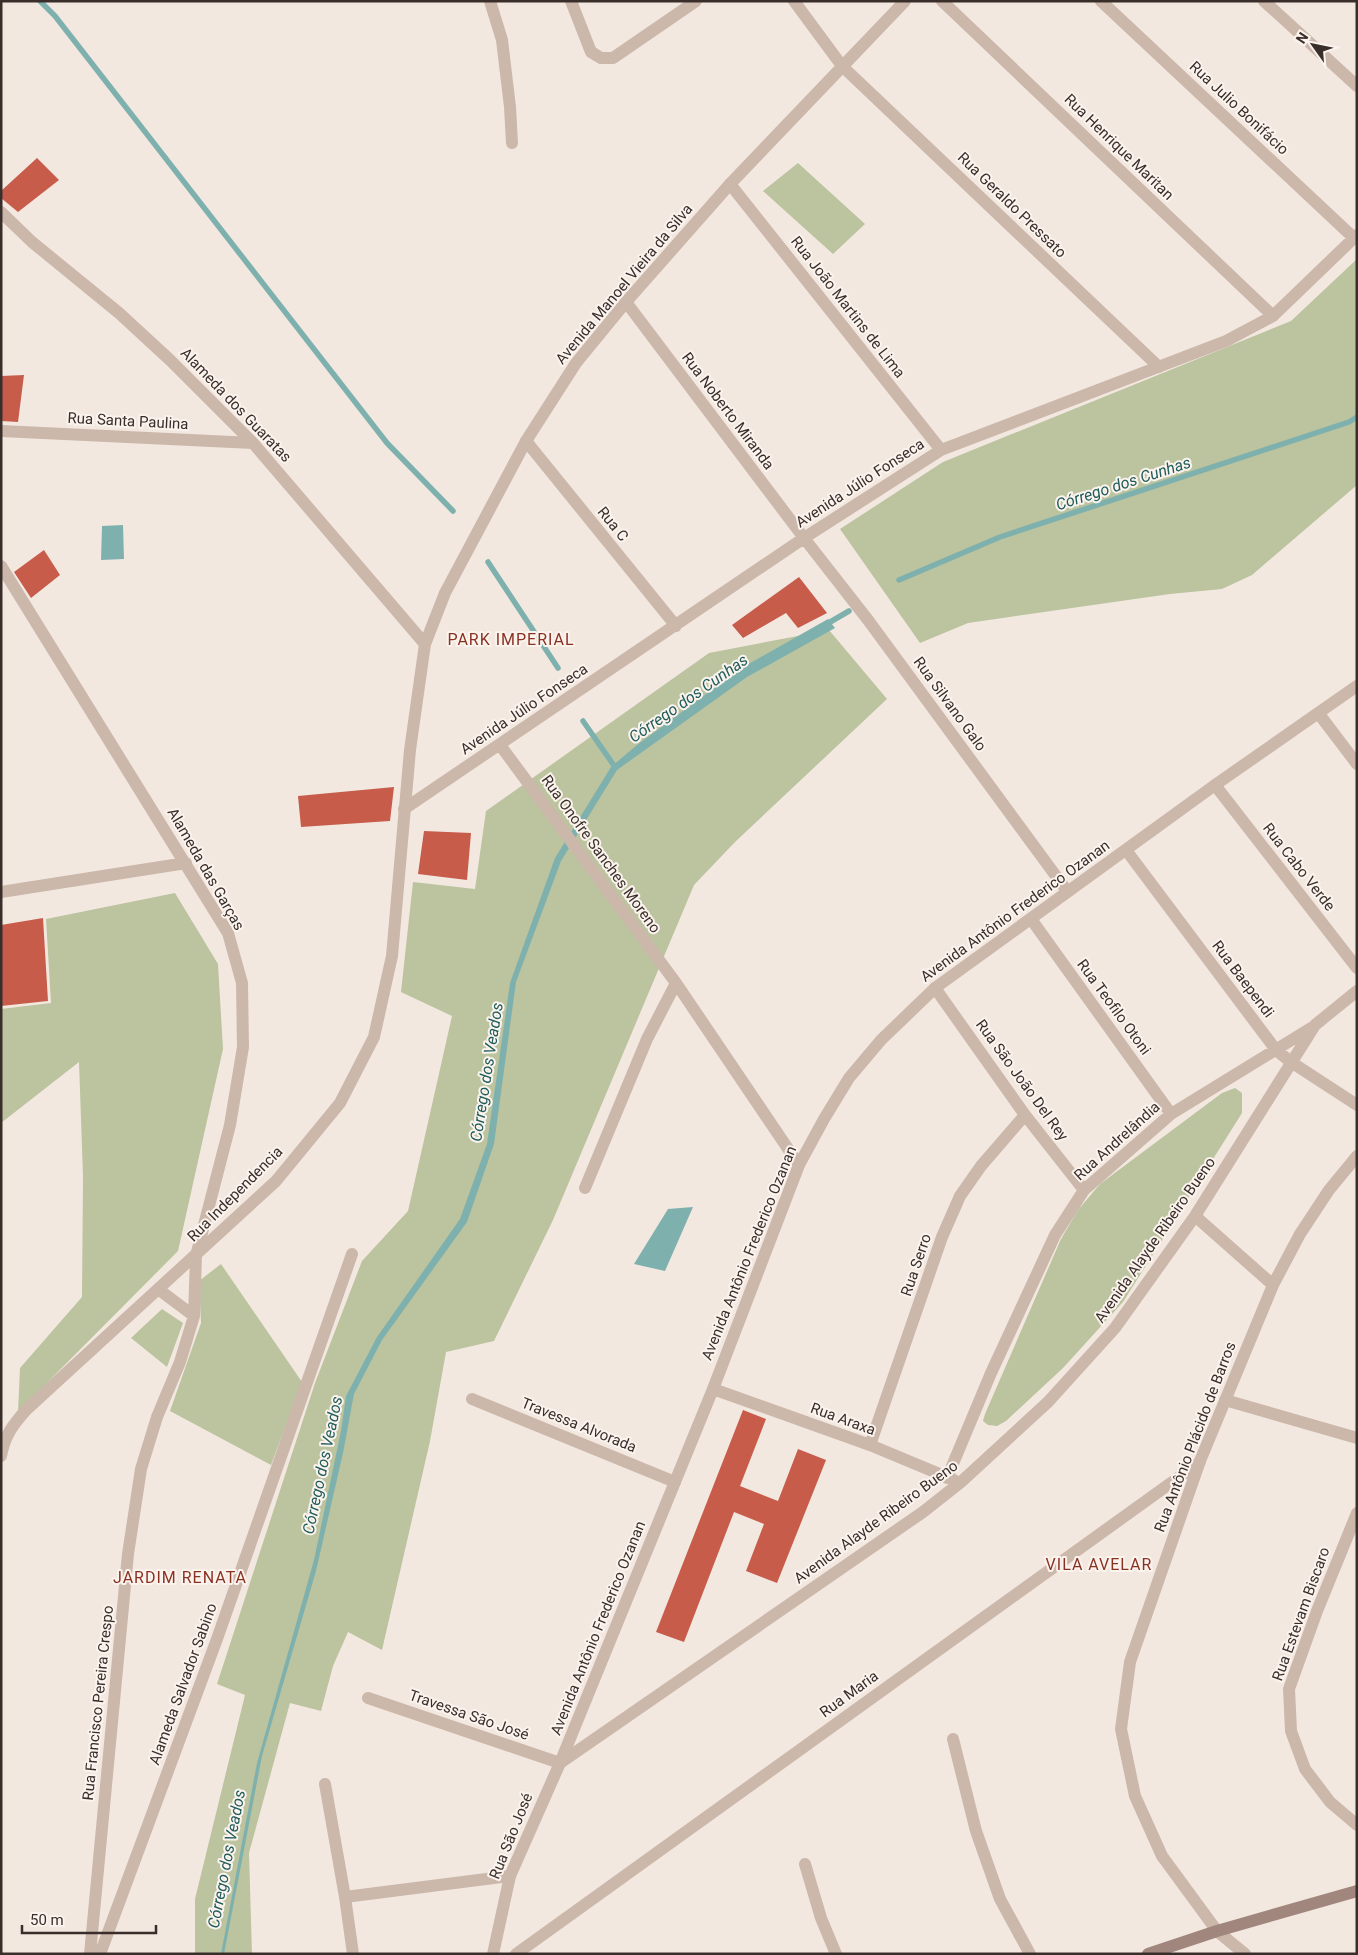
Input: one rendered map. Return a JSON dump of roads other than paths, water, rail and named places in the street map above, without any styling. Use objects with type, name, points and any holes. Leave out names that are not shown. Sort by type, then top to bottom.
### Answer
[{"type":"main road","points":[[1148,1954],[1217,1931],[1357,1891]]},
{"type":"street","points":[[490,1],[502,40],[512,143]]},
{"type":"street","points":[[571,1],[591,52],[601,58],[613,58],[696,1]]},
{"type":"street","name":"Rua Geraldo Pressato","points":[[794,1],[842,66],[1159,367]]},
{"type":"street","name":"Avenida Manoel Vieira da Silva","points":[[404,810],[410,750],[425,644],[445,593],[526,442],[576,363],[626,302],[730,184],[905,1]]},
{"type":"street","name":"Rua Henrique Maritan","points":[[942,1],[1273,316]]},
{"type":"street","name":"Rua Julio Bonifácio","points":[[1101,1],[1356,236]]},
{"type":"street","points":[[1264,1],[1357,86]]},
{"type":"street","name":"Rua João Martins de Lima","points":[[730,184],[941,450]]},
{"type":"street","name":"Alameda dos Guaratas","points":[[1,212],[32,242],[156,347],[253,443],[425,644]]},
{"type":"street","name":"Avenida Júlio Fonseca","points":[[404,810],[804,538],[941,450],[1226,341],[1273,316],[1356,236]]},
{"type":"street","name":"Rua Noberto Miranda","points":[[626,302],[804,538]]},
{"type":"street","name":"Rua Santa Paulina","points":[[1,431],[253,443]]},
{"type":"street","name":"Rua C","points":[[526,442],[676,626]]},
{"type":"street","name":"Rua Silvano Galo","points":[[804,538],[868,620],[1067,891]]},
{"type":"street","name":"Alameda das Garças","points":[[1,566],[228,933],[242,983],[243,1047],[230,1125],[196,1256]]},
{"type":"street","name":"Avenida Antônio Frederico Ozanan","points":[[560,1763],[713,1389],[799,1165],[849,1078],[881,1040],[935,988],[1215,785],[1357,686]]},
{"type":"street","points":[[1319,714],[1357,764]]},
{"type":"street","name":"Rua Onofre Sanches Moreno","points":[[500,745],[676,983],[799,1165]]},
{"type":"street","name":"Rua Cabo Verde","points":[[1215,785],[1357,968]]},
{"type":"street","name":"Rua Independencia","points":[[1,1456],[4,1440],[13,1425],[26,1410],[276,1181],[340,1103],[374,1037],[392,956],[404,810]]},
{"type":"street","name":"Rua Baependi","points":[[1126,850],[1276,1050],[1291,1062],[1357,1105]]},
{"type":"street","points":[[1,892],[186,863]]},
{"type":"street","name":"Rua Teofilo Otoni","points":[[1031,919],[1171,1114]]},
{"type":"street","points":[[585,1188],[647,1039],[676,983]]},
{"type":"street","name":"Rua São João Del Rey","points":[[935,988],[1026,1114],[1084,1190]]},
{"type":"street","name":"Avenida Alayde Ribeiro Bueno","points":[[560,1763],[923,1512],[961,1482],[1048,1402],[1115,1328],[1195,1216],[1315,1025],[1357,991]]},
{"type":"street","name":"Rua Andrelândia","points":[[947,1478],[1055,1234],[1084,1190],[1171,1114],[1315,1025]]},
{"type":"street","name":"Rua Serro","points":[[870,1445],[942,1237],[960,1196],[981,1166],[1026,1114]]},
{"type":"street","name":"Rua Antônio Plácido de Barros","points":[[1245,1954],[1217,1931],[1162,1856],[1135,1796],[1121,1729],[1130,1662],[1200,1462],[1273,1285],[1300,1234],[1329,1190],[1357,1156]]},
{"type":"street","points":[[1195,1216],[1273,1285]]},
{"type":"street","name":"Alameda Salvador Sabino","points":[[100,1954],[217,1639],[352,1254]]},
{"type":"street","name":"Rua Francisco Pereira Crespo","points":[[90,1954],[128,1554],[141,1469],[157,1417],[180,1362],[194,1316],[196,1256]]},
{"type":"street","points":[[158,1289],[194,1316]]},
{"type":"street","name":"Rua Araxa","points":[[713,1389],[870,1445],[947,1478],[961,1482]]},
{"type":"street","name":"Travessa Alvorada","points":[[472,1399],[675,1482]]},
{"type":"street","points":[[1225,1400],[1357,1438]]},
{"type":"street","name":"Rua Maria","points":[[516,1954],[1200,1462]]},
{"type":"street","name":"Rua Estevam Biscaro","points":[[1357,1513],[1317,1611],[1289,1688],[1291,1731],[1305,1769],[1330,1802],[1357,1825]]},
{"type":"street","name":"Travessa São José","points":[[368,1698],[560,1763]]},
{"type":"street","points":[[953,1739],[976,1831],[1000,1899],[1030,1954]]},
{"type":"street","name":"Rua São José","points":[[493,1954],[510,1876],[560,1763]]},
{"type":"street","points":[[324,1784],[345,1897],[352,1954]]},
{"type":"street","points":[[805,1864],[820,1918],[836,1954]]},
{"type":"street","points":[[345,1897],[510,1876]]},
{"type":"water","points":[[123,525],[124,559],[101,560],[102,526]]},
{"type":"water","points":[[828,619],[835,628],[747,677],[617,770],[561,861],[516,982],[494,1144],[467,1222],[382,1340],[354,1394],[343,1453],[316,1571],[262,1756],[224,1954],[221,1954],[257,1763],[314,1560],[341,1431],[346,1396],[377,1337],[460,1219],[487,1144],[510,983],[555,858],[611,767],[637,745],[740,669]]},
{"type":"water","points":[[693,1207],[665,1271],[634,1264],[668,1209]]},
{"type":"waterway","points":[[40,1],[55,16],[387,443],[453,511]]},
{"type":"waterway","name":"Córrego dos Cunhas","points":[[899,580],[1000,537],[1349,422],[1357,417]]},
{"type":"waterway","points":[[488,562],[558,668]]},
{"type":"waterway","name":"Córrego dos Cunhas","points":[[825,625],[849,611]]},
{"type":"waterway","points":[[583,721],[615,767]]},
{"type":"district","name":"PARK IMPERIAL","points":[[511,639]]},
{"type":"district","name":"VILA AVELAR","points":[[1099,1564]]},
{"type":"district","name":"JARDIM RENATA","points":[[180,1577]]},
{"type":"water label","name":"Córrego dos Veados","points":[[486,1072]]},
{"type":"water label","name":"Córrego dos Veados","points":[[322,1465]]},
{"type":"water label","name":"Córrego dos Veados","points":[[226,1859]]}]
